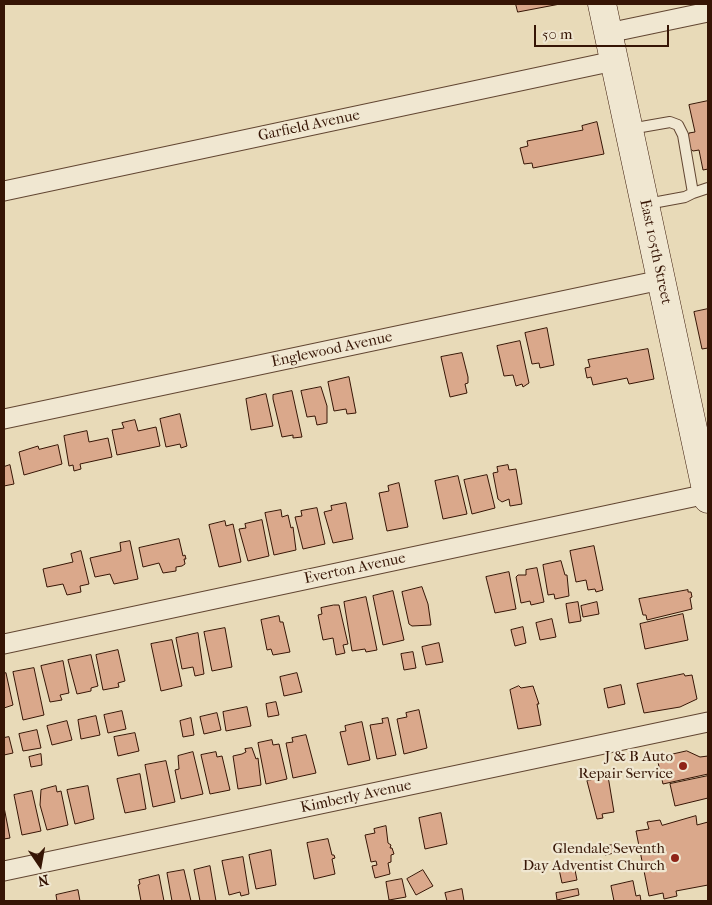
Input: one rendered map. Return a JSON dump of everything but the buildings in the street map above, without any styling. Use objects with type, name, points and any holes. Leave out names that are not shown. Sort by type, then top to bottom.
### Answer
[{"type":"main road","name":"East 105th Street","points":[[602,4],[708,497]]},
{"type":"street","points":[[608,33],[708,12]]},
{"type":"street","name":"Garfield Avenue","points":[[4,191],[614,62]]},
{"type":"street","name":"Englewood Avenue","points":[[4,420],[661,280]]},
{"type":"street","name":"Everton Avenue","points":[[4,644],[708,497]]},
{"type":"street","name":"Kimberly Avenue","points":[[4,871],[708,722]]},
{"type":"lane","points":[[629,129],[670,122],[678,125],[683,136],[693,193]]},
{"type":"lane","points":[[645,204],[685,197],[708,188]]},
{"type":"place","name":"J & B Auto Repair Service","points":[[683,766]]},
{"type":"place","name":"Glendale Seventh Day Adventist Church","points":[[675,858]]}]
